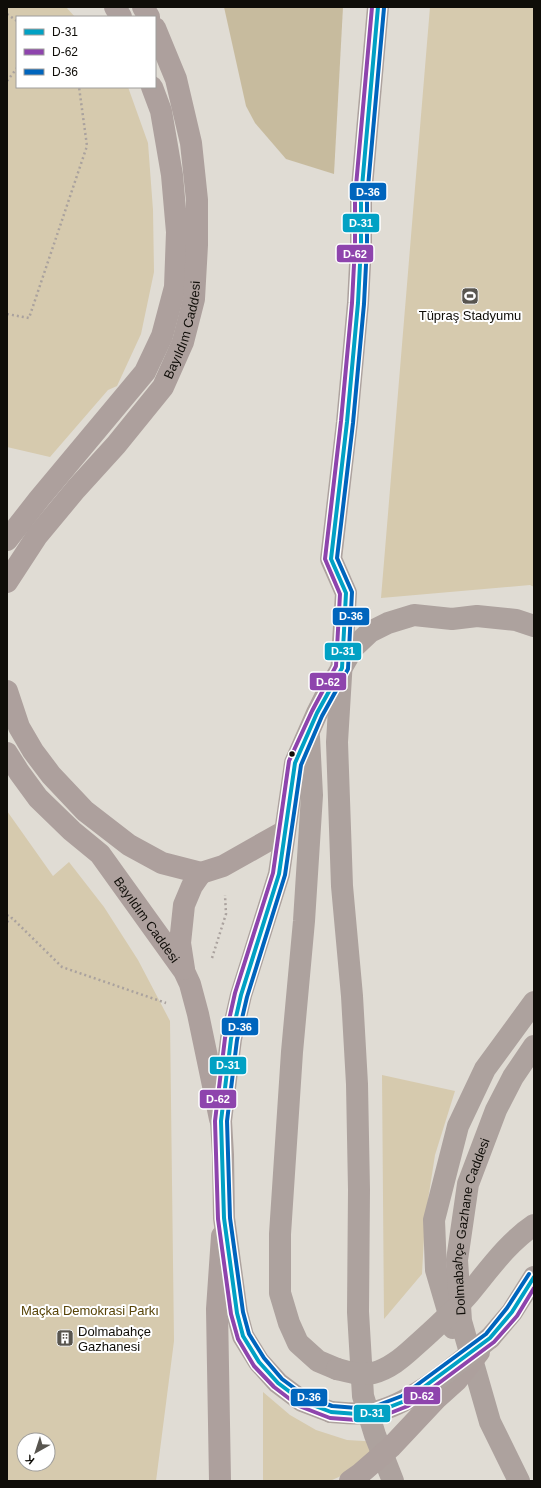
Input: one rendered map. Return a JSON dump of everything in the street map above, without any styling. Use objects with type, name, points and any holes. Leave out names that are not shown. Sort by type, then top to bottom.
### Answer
[{"type":"main road","points":[[115,7],[120,16]]},
{"type":"main road","points":[[143,7],[149,16]]},
{"type":"main road","points":[[378,7],[361,198],[361,245],[358,303],[347,422],[331,559],[346,593],[337,742],[342,886],[352,996],[357,1084],[359,1190],[358,1312],[362,1396],[393,1481]]},
{"type":"main road","name":"Bayıldım Caddesi","points":[[7,582],[36,536],[116,445],[162,387],[183,342],[194,299],[198,245],[197,200],[192,143],[176,78],[156,30]]},
{"type":"main road","name":"Bayıldım Caddesi","points":[[7,540],[39,499],[120,404],[145,372],[162,336],[175,287],[177,232],[172,175],[161,110],[152,88]]},
{"type":"main road","points":[[220,1481],[217,1310],[224,1218],[221,1121],[231,1039],[241,995],[279,874],[295,763],[326,695],[353,648],[370,632],[388,623],[414,615],[452,619],[477,616],[516,620],[534,626]]},
{"type":"main road","points":[[7,691],[19,727],[33,751],[51,775],[86,811],[129,845],[162,863],[201,873],[223,866],[286,831]]},
{"type":"main road","points":[[308,732],[312,795],[304,921],[292,1052],[280,1234],[280,1294],[289,1323],[298,1343],[318,1361],[353,1374],[372,1374],[387,1368],[423,1339],[466,1297],[513,1242],[534,1224]]},
{"type":"main road","name":"Bayıldım Caddesi","points":[[7,753],[38,798],[72,831],[100,854],[184,971],[190,984],[198,1014],[221,1121]]},
{"type":"main road","points":[[184,971],[180,943],[184,905],[192,886],[201,873]]},
{"type":"main road","points":[[490,1422],[465,1363],[451,1324],[436,1270],[434,1220],[458,1126],[485,1070],[534,1002]]},
{"type":"main road","name":"Dolmabahçe Gazhane Caddesi","points":[[519,1481],[490,1422],[461,1321],[457,1260],[468,1184],[496,1110],[513,1077],[534,1046]]},
{"type":"main road","points":[[224,1218],[237,1313],[243,1336],[258,1362],[278,1383],[302,1401],[331,1412],[357,1414],[374,1412],[405,1401],[490,1338]]},
{"type":"main road","points":[[350,1481],[390,1447],[437,1398],[457,1380],[512,1312],[534,1278]]},
{"type":"path","points":[[7,14],[16,20]]},
{"type":"path","points":[[7,81],[16,69]]},
{"type":"path","points":[[7,314],[29,318],[87,146],[79,88]]},
{"type":"path","points":[[212,960],[226,914],[225,890]]},
{"type":"path","points":[[7,915],[12,918],[62,967],[172,1006]]},
{"type":"path","points":[[7,922],[12,918]]},
{"type":"green space","points":[[7,7],[66,7],[74,16],[16,16],[16,88],[128,88],[148,143],[153,210],[154,272],[141,334],[117,386],[108,390],[50,457],[7,447]]},
{"type":"green space","name":"Tüpraş Stadyumu","points":[[430,7],[534,7],[534,587],[530,585],[381,598]]},
{"type":"green space","name":"Maçka Demokrasi Parkı","points":[[7,811],[53,876],[69,862],[104,907],[138,960],[170,1021],[174,1341],[156,1481],[7,1481]]},
{"type":"green space","points":[[382,1075],[455,1091],[435,1155],[425,1219],[422,1274],[384,1319]]},
{"type":"green space","points":[[263,1392],[290,1415],[316,1430],[347,1440],[380,1442],[363,1460],[341,1476],[330,1481],[263,1481]]},
{"type":"shaded area","points":[[224,7],[343,7],[334,174],[286,159],[255,123],[246,106]]},
{"type":"transit line","name":"D-62","points":[[372,7],[355,197],[355,245],[352,303],[341,421],[325,559],[340,594],[336,666],[312,711],[289,761],[273,873],[235,993],[225,1038],[215,1121],[218,1219],[231,1314],[238,1339],[254,1366],[274,1387],[299,1406],[330,1418],[357,1420],[375,1419],[408,1406],[494,1342],[517,1316],[534,1288]]},
{"type":"transit line","name":"D-31","points":[[378,7],[361,198],[361,245],[358,303],[347,422],[331,559],[346,593],[342,668],[317,713],[295,763],[279,874],[241,995],[231,1039],[221,1121],[224,1218],[237,1313],[243,1336],[259,1362],[278,1383],[302,1401],[331,1412],[357,1414],[374,1413],[405,1401],[490,1338],[512,1312],[534,1277]]},
{"type":"transit line","name":"D-36","points":[[384,8],[367,198],[367,245],[364,304],[353,423],[337,558],[352,592],[348,669],[322,716],[301,765],[285,875],[247,997],[237,1040],[227,1121],[230,1218],[243,1312],[249,1334],[264,1358],[282,1379],[305,1396],[332,1406],[357,1408],[373,1407],[402,1396],[486,1334],[507,1308],[529,1274]]},
{"type":"place","name":"Tüpraş Stadyumu","points":[[470,296]]},
{"type":"place","name":"Dolmabahçe Gazhanesi","points":[[65,1338]]}]
